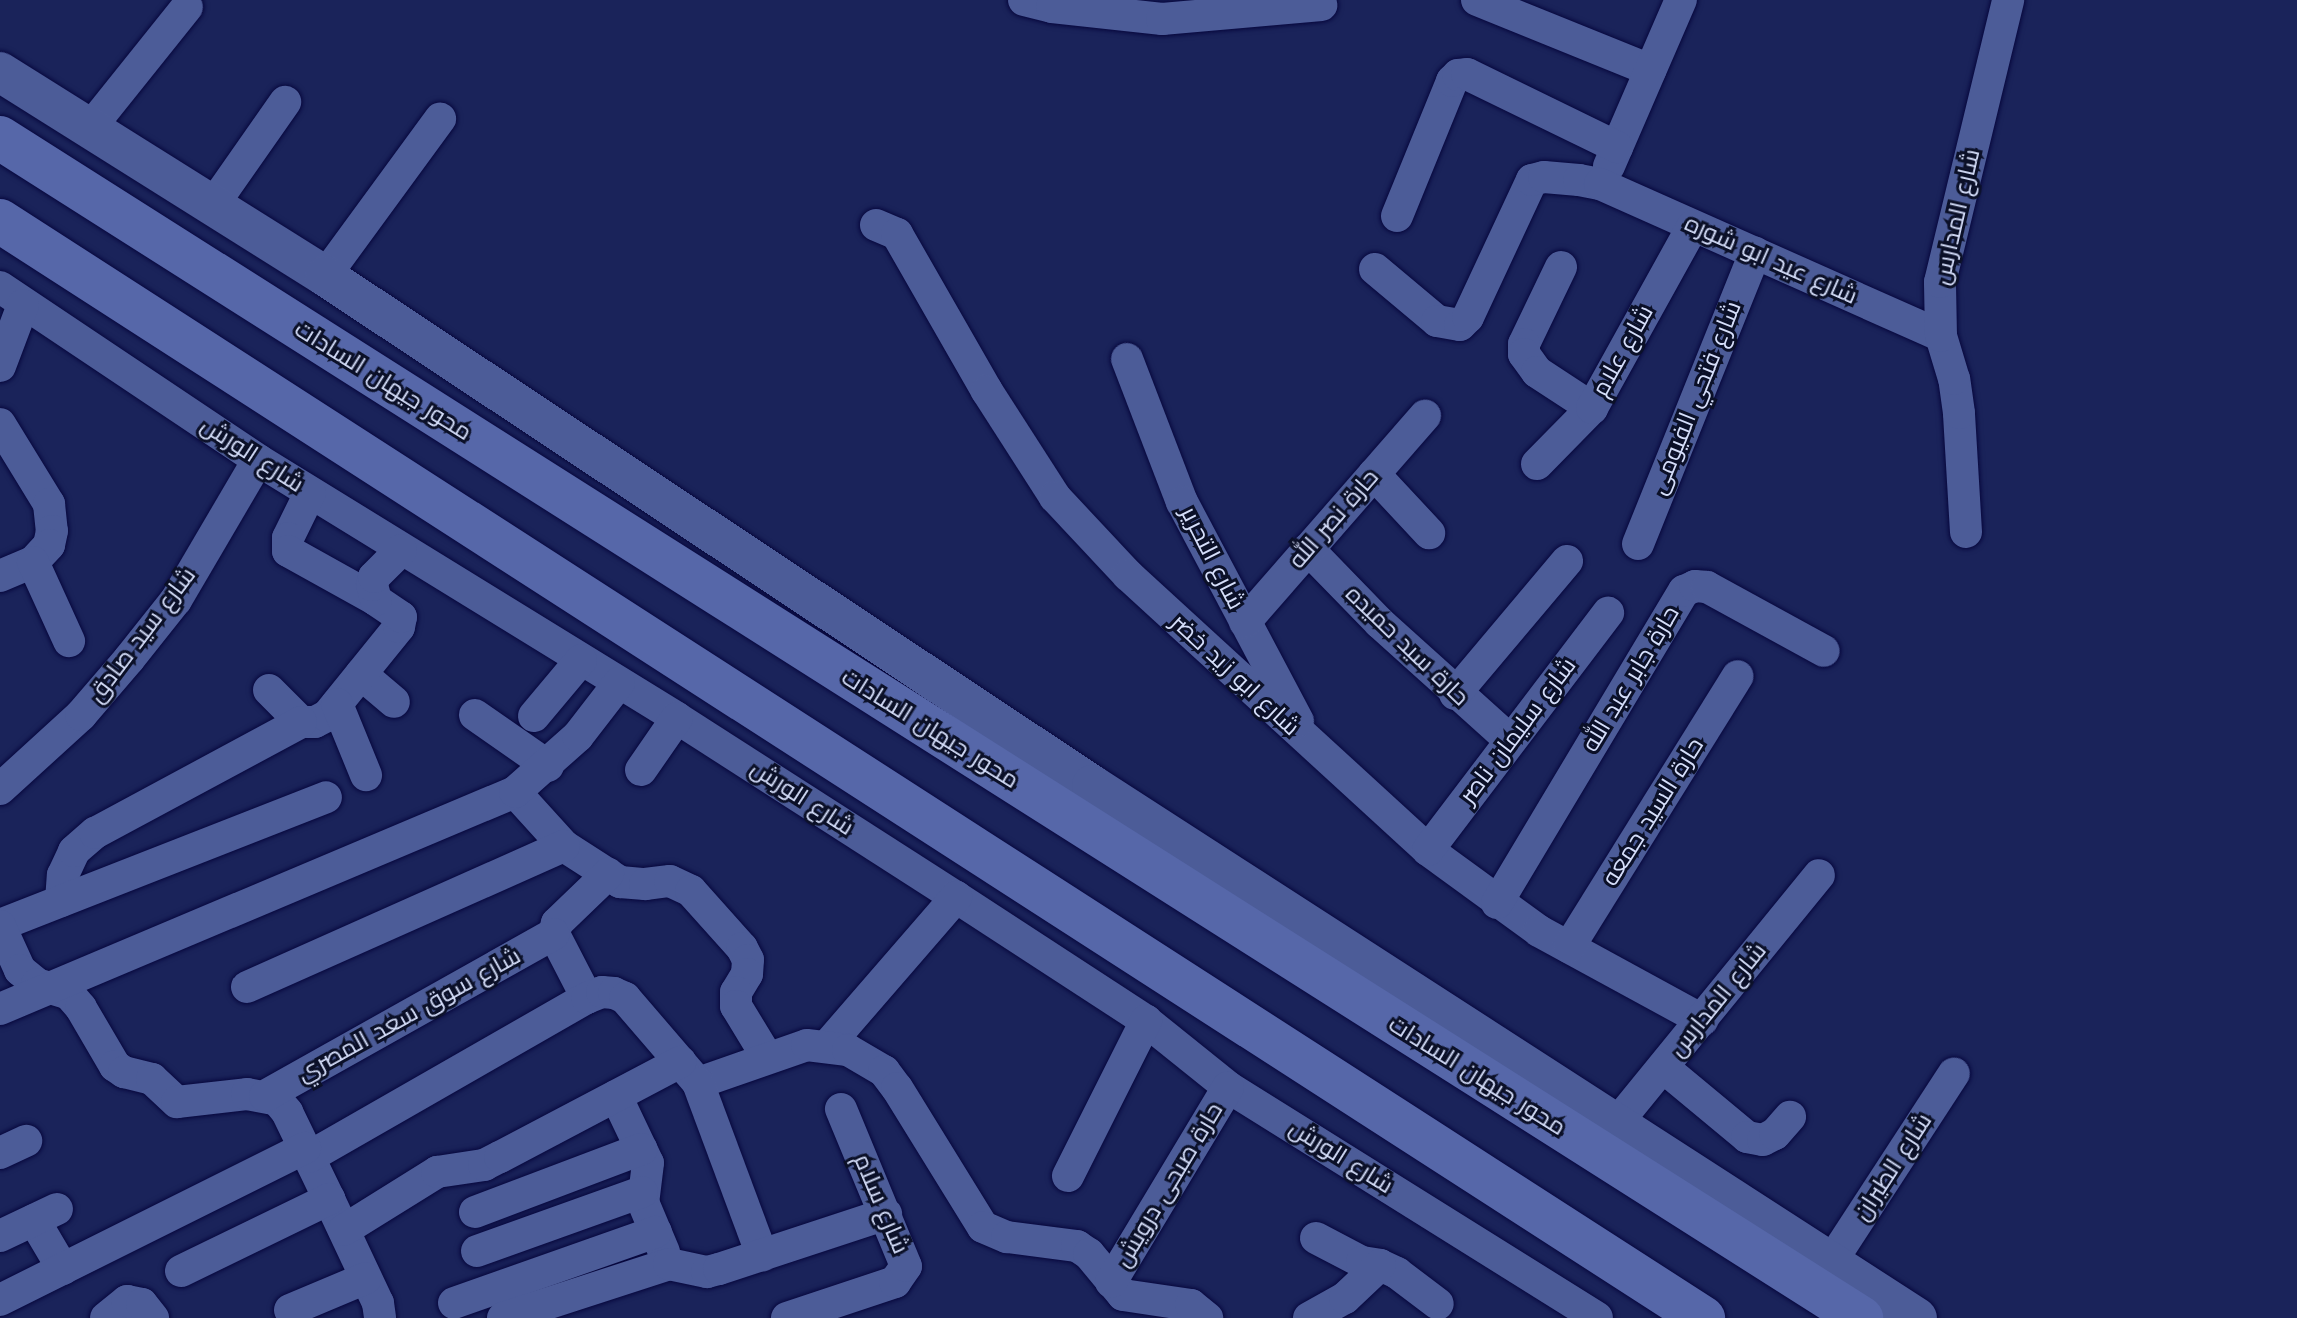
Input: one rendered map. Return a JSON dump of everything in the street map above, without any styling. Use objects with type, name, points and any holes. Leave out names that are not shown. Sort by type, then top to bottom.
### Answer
[{"type":"main road","name":"محور جيهان السادات","points":[[0,138],[1861,1318]]},
{"type":"main road","points":[[0,221],[1703,1318]]},
{"type":"street","points":[[1024,0],[1052,7],[1162,19],[1321,5]]},
{"type":"street","points":[[1477,0],[1650,70]]},
{"type":"street","points":[[1600,184],[1681,0]]},
{"type":"street","name":"شارع المدارس","points":[[1966,532],[1959,413],[1954,379],[1941,336],[1940,282],[2008,0]]},
{"type":"street","points":[[90,128],[187,7]]},
{"type":"street","points":[[0,72],[325,276],[1092,785],[1917,1318]]},
{"type":"street","points":[[1397,216],[1452,81],[1458,75],[1467,74],[1617,147]]},
{"type":"street","points":[[213,205],[285,102]]},
{"type":"street","points":[[325,276],[440,119]]},
{"type":"street","name":"شارع عيد ابو شوره","points":[[1375,269],[1437,321],[1460,325],[1468,317],[1532,180],[1544,177],[1600,184],[1941,336]]},
{"type":"street","name":"شارع ابو زيد خضر","points":[[876,225],[897,234],[987,391],[1055,497],[1128,575],[1313,748],[1428,850],[1497,903],[1569,947],[1702,1020]]},
{"type":"street","name":"شارع علام","points":[[1537,464],[1592,408],[1693,226]]},
{"type":"street","name":"شارع فتحي الفيومى","points":[[1638,544],[1755,253]]},
{"type":"street","points":[[1561,267],[1524,344],[1524,354],[1537,372],[1592,408]]},
{"type":"street","points":[[0,366],[12,296]]},
{"type":"street","name":"شارع الورش","points":[[12,296],[258,460],[677,718],[956,897],[1146,1021],[1228,1087],[1597,1318]]},
{"type":"street","name":"شارع التحرير","points":[[1127,359],[1182,502],[1313,748]]},
{"type":"street","name":"حارة نصر الله","points":[[1245,622],[1425,416]]},
{"type":"street","points":[[0,424],[49,504],[52,531],[49,545],[33,562],[0,576]]},
{"type":"street","name":"شارع سيد صادق","points":[[0,789],[81,715],[176,600],[258,460]]},
{"type":"street","points":[[1374,474],[1429,533]]},
{"type":"street","points":[[61,901],[63,875],[74,851],[95,833],[301,722],[315,722],[327,716],[401,622],[397,613],[288,551],[288,538],[310,493]]},
{"type":"street","name":"حارة سيد حميده","points":[[1308,549],[1455,694],[1510,740]]},
{"type":"street","points":[[376,600],[372,585],[374,577],[401,550]]},
{"type":"street","points":[[1455,694],[1567,561]]},
{"type":"street","points":[[33,562],[69,641]]},
{"type":"street","name":"حارة جابر عبد الله","points":[[1497,903],[1684,591],[1695,586],[1707,587],[1824,651]]},
{"type":"street","name":"شارع سليمان ناصر","points":[[1428,850],[1608,613]]},
{"type":"street","points":[[534,716],[581,660]]},
{"type":"street","points":[[361,674],[394,702]]},
{"type":"street","name":"حارة السيد جمعه","points":[[1569,947],[1738,676]]},
{"type":"street","points":[[0,1009],[515,792],[548,766],[578,736],[619,683]]},
{"type":"street","points":[[269,690],[301,722]]},
{"type":"street","points":[[337,704],[366,775]]},
{"type":"street","points":[[475,715],[548,766]]},
{"type":"street","points":[[641,770],[677,718]]},
{"type":"street","points":[[515,792],[564,846],[608,874],[633,884],[670,881],[682,884],[742,948],[748,960],[747,974],[736,992],[736,1006],[767,1057]]},
{"type":"street","points":[[326,797],[0,926],[20,970],[37,984],[69,994],[81,1008],[115,1066],[124,1072],[152,1079],[177,1102],[247,1094],[277,1100],[287,1112],[344,1230],[378,1303],[380,1318]]},
{"type":"street","points":[[247,987],[564,846]]},
{"type":"street","points":[[587,998],[554,934],[557,923],[608,874]]},
{"type":"street","name":"شارع المدارس","points":[[1616,1124],[1819,875]]},
{"type":"street","points":[[828,1045],[956,897]]},
{"type":"street","name":"شارع سوق سعد المصري","points":[[265,1096],[554,934]]},
{"type":"street","points":[[0,1300],[307,1152],[602,992],[625,998],[689,1073],[762,1255]]},
{"type":"street","points":[[1068,1176],[1146,1021]]},
{"type":"street","points":[[344,1230],[437,1172],[484,1165],[616,1096],[689,1073],[767,1057],[807,1045],[828,1045],[867,1058],[884,1071],[983,1227],[1007,1237],[1077,1246],[1099,1264],[1111,1282],[1131,1299],[1191,1305],[1207,1318]]},
{"type":"street","points":[[1664,1068],[1747,1137],[1763,1140],[1775,1134],[1790,1117]]},
{"type":"street","name":"شارع الطيران","points":[[1831,1262],[1954,1073]]},
{"type":"street","name":"حارة صبحى درويش","points":[[1111,1282],[1228,1087]]},
{"type":"street","points":[[616,1096],[642,1149],[649,1173],[642,1192],[669,1264]]},
{"type":"street","name":"شارع سلام","points":[[791,1317],[895,1282],[903,1274],[905,1257],[841,1109]]},
{"type":"street","points":[[475,1212],[642,1149]]},
{"type":"street","points":[[477,1251],[642,1192]]},
{"type":"street","points":[[181,1271],[329,1199]]},
{"type":"street","points":[[0,1236],[46,1214],[63,1269]]},
{"type":"street","points":[[503,1318],[669,1264],[707,1272],[886,1214]]},
{"type":"street","points":[[454,1303],[656,1232]]},
{"type":"street","points":[[1316,1238],[1362,1262],[1380,1265],[1438,1304]]},
{"type":"street","points":[[1309,1318],[1345,1298],[1380,1265]]},
{"type":"street","points":[[290,1310],[366,1278]]},
{"type":"street","points":[[106,1318],[127,1301],[142,1304],[153,1318]]}]
